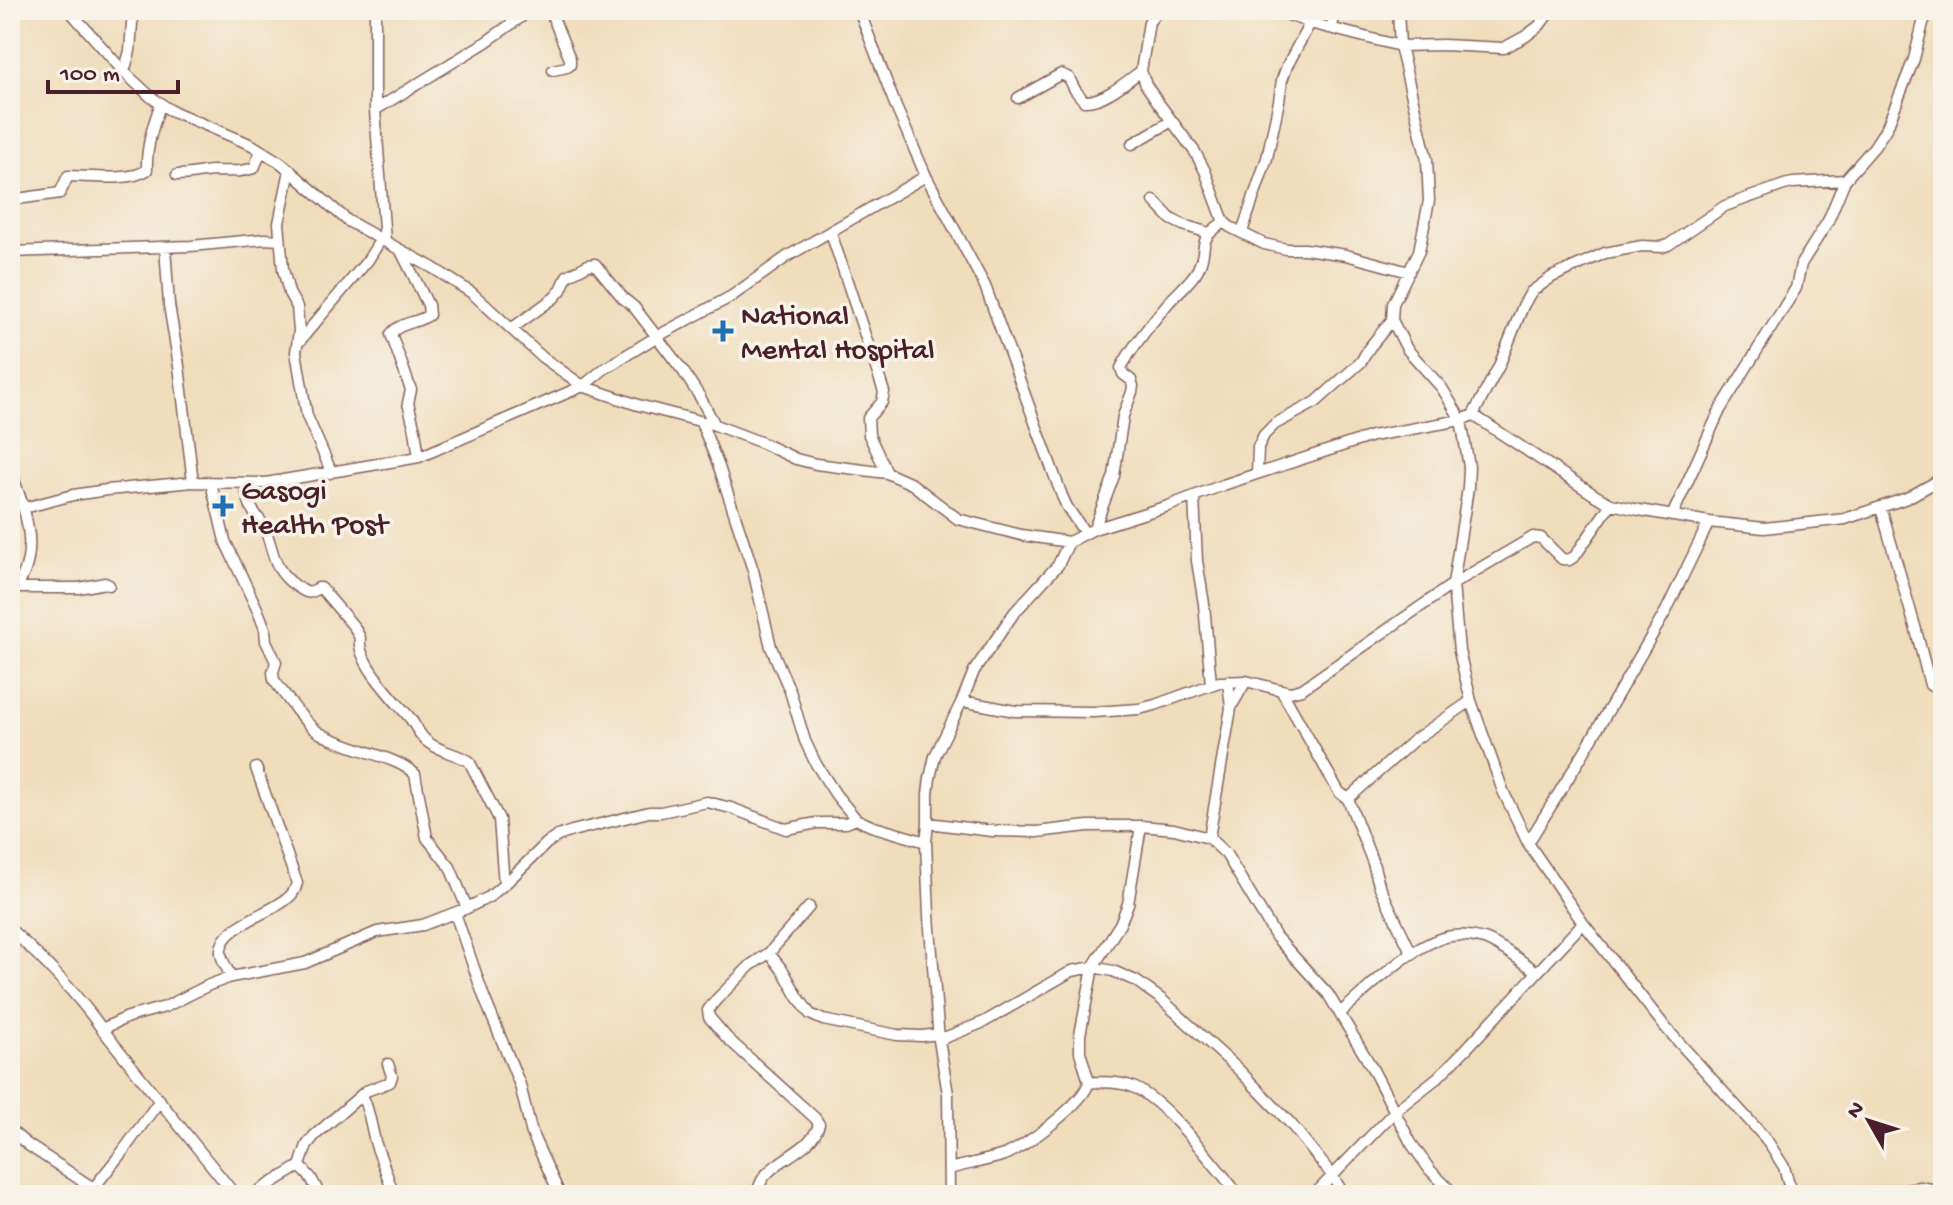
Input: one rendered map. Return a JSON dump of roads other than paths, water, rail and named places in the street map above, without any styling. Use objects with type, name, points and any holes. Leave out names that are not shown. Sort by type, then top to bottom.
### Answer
[{"type":"street","points":[[69,10],[124,72],[161,103],[186,118],[252,145],[290,170],[348,221],[472,293],[542,357],[583,386],[638,405],[715,425],[796,459],[887,473],[912,484],[958,519],[1021,535],[1069,542]]},
{"type":"street","points":[[124,72],[136,10]]},
{"type":"street","points":[[298,343],[383,240],[375,110],[375,10]]},
{"type":"street","points":[[375,110],[486,42],[531,10]]},
{"type":"street","points":[[550,10],[570,59],[567,67],[553,70]]},
{"type":"street","points":[[859,10],[926,176],[985,286],[1062,496],[1067,507],[1089,531]]},
{"type":"street","points":[[1158,10],[1149,22],[1141,71],[1146,85],[1195,152],[1224,222],[1264,244],[1346,255],[1409,272]]},
{"type":"street","points":[[1275,10],[1310,23],[1400,46],[1504,48],[1539,26],[1551,10]]},
{"type":"street","points":[[1331,28],[1337,10]]},
{"type":"street","points":[[1398,10],[1400,46],[1427,160],[1429,201],[1419,251],[1393,304],[1392,320],[1407,349],[1442,388],[1461,420],[1469,467],[1468,488],[1453,584],[1459,651],[1471,701],[1503,791],[1528,843],[1583,923],[1666,1028],[1766,1139],[1784,1167],[1792,1195]]},
{"type":"street","points":[[1672,516],[1720,410],[1796,288],[1805,255],[1828,221],[1845,180],[1887,127],[1929,10]]},
{"type":"street","points":[[1242,232],[1267,158],[1282,80],[1310,23]]},
{"type":"street","points":[[1018,98],[1061,74],[1069,78],[1084,101],[1091,101],[1141,71]]},
{"type":"street","points":[[10,200],[60,193],[68,176],[128,177],[143,174],[147,170],[150,138],[161,103]]},
{"type":"street","points":[[1132,144],[1172,121]]},
{"type":"street","points":[[177,175],[248,170],[254,168],[261,151]]},
{"type":"street","points":[[290,170],[279,223],[285,280],[297,307],[296,352],[307,416],[330,473]]},
{"type":"street","points":[[24,508],[73,495],[193,482],[266,483],[419,457],[583,386],[604,369],[656,337],[732,296],[788,256],[926,176]]},
{"type":"street","points":[[949,1195],[948,1094],[931,957],[926,842],[928,794],[935,756],[974,671],[1014,613],[1058,565],[1069,542],[1089,531],[1372,436],[1461,420],[1473,415],[1499,366],[1531,292],[1552,277],[1605,253],[1668,245],[1725,206],[1760,193],[1793,183],[1845,180]]},
{"type":"street","points":[[1154,201],[1171,219],[1209,233]]},
{"type":"street","points":[[1089,531],[1114,476],[1123,416],[1132,392],[1131,380],[1121,368],[1168,303],[1196,273],[1205,239],[1224,222]]},
{"type":"street","points":[[831,233],[884,392],[882,402],[868,418],[868,427],[887,473]]},
{"type":"street","points":[[10,252],[280,240]]},
{"type":"street","points":[[165,247],[169,305],[193,482]]},
{"type":"street","points":[[401,251],[428,305],[429,315],[394,329],[391,334],[411,390],[408,403],[419,457]]},
{"type":"street","points":[[511,329],[554,298],[567,276],[595,264],[634,307],[683,371],[715,425]]},
{"type":"street","points":[[1257,473],[1258,447],[1264,435],[1275,424],[1316,402],[1361,362],[1392,320]]},
{"type":"street","points":[[1473,415],[1611,504],[1709,522],[1764,528],[1845,519],[1907,498],[1943,478]]},
{"type":"street","points":[[701,422],[753,570],[771,647],[790,691],[805,741],[829,785],[856,819],[926,842]]},
{"type":"street","points":[[10,469],[24,508],[30,544],[28,564],[13,592]]},
{"type":"street","points":[[211,483],[225,541],[258,611],[266,641],[276,662],[274,680],[316,731],[403,766],[415,774],[427,838],[450,867],[467,908]]},
{"type":"street","points":[[245,484],[252,509],[263,524],[286,580],[305,593],[321,588],[355,628],[369,666],[422,737],[433,746],[469,761],[499,819],[504,885]]},
{"type":"street","points":[[1194,496],[1197,561],[1210,651],[1211,684]]},
{"type":"street","points":[[962,701],[1015,711],[1139,709],[1228,681],[1246,681],[1290,692],[1302,689],[1453,584],[1533,537],[1541,538],[1562,559],[1569,560],[1611,504]]},
{"type":"street","points":[[1881,508],[1930,685]]},
{"type":"street","points":[[1528,843],[1666,611],[1709,522]]},
{"type":"street","points":[[13,592],[109,585]]},
{"type":"street","points":[[1209,838],[1231,708],[1228,681]]},
{"type":"street","points":[[1231,708],[1246,681]]},
{"type":"street","points":[[1281,690],[1339,792],[1348,799],[1379,885],[1412,954]]},
{"type":"street","points":[[1348,799],[1414,740],[1471,701]]},
{"type":"street","points":[[231,977],[221,953],[223,942],[238,927],[287,899],[297,883],[256,768]]},
{"type":"street","points":[[102,1029],[128,1017],[165,1007],[231,977],[305,963],[377,932],[423,925],[467,908],[504,885],[547,843],[572,831],[649,812],[707,802],[786,829],[817,823],[846,823],[856,819]]},
{"type":"street","points":[[928,823],[992,831],[1037,832],[1088,826],[1141,826],[1174,829],[1209,838],[1226,854],[1276,937],[1328,994],[1411,1143],[1430,1170],[1455,1195]]},
{"type":"street","points":[[949,1169],[1007,1154],[1045,1129],[1088,1087],[1080,1052],[1080,1035],[1093,967],[1120,924],[1128,904],[1141,826]]},
{"type":"street","points":[[756,1195],[761,1180],[806,1144],[818,1131],[819,1124],[727,1038],[709,1017],[708,1010],[751,965],[769,953],[809,907]]},
{"type":"street","points":[[455,913],[484,997],[520,1085],[532,1134],[560,1195]]},
{"type":"street","points":[[1314,1195],[1395,1111],[1437,1078],[1583,923]]},
{"type":"street","points":[[10,929],[81,1000],[235,1195]]},
{"type":"street","points":[[1340,1013],[1397,964],[1447,936],[1461,935],[1485,940],[1537,972]]},
{"type":"street","points":[[769,953],[810,1014],[823,1020],[897,1035],[939,1037],[984,1022],[1072,971],[1093,967],[1113,971],[1136,981],[1161,999],[1238,1069],[1291,1124],[1344,1195]]},
{"type":"street","points":[[252,1195],[300,1166],[307,1145],[314,1136],[366,1091],[390,1082],[392,1076],[388,1064]]},
{"type":"street","points":[[1089,1082],[1125,1084],[1148,1096],[1239,1195]]},
{"type":"street","points":[[362,1095],[393,1195]]},
{"type":"street","points":[[10,1130],[90,1192],[160,1100]]},
{"type":"street","points":[[300,1166],[320,1195]]},
{"type":"street","points":[[1864,1195],[1920,1187],[1931,1189],[1938,1195]]},
{"type":"place","name":"National Mental Hospital","points":[[723,331]]},
{"type":"place","name":"Gasogi Health Post","points":[[223,506]]}]
